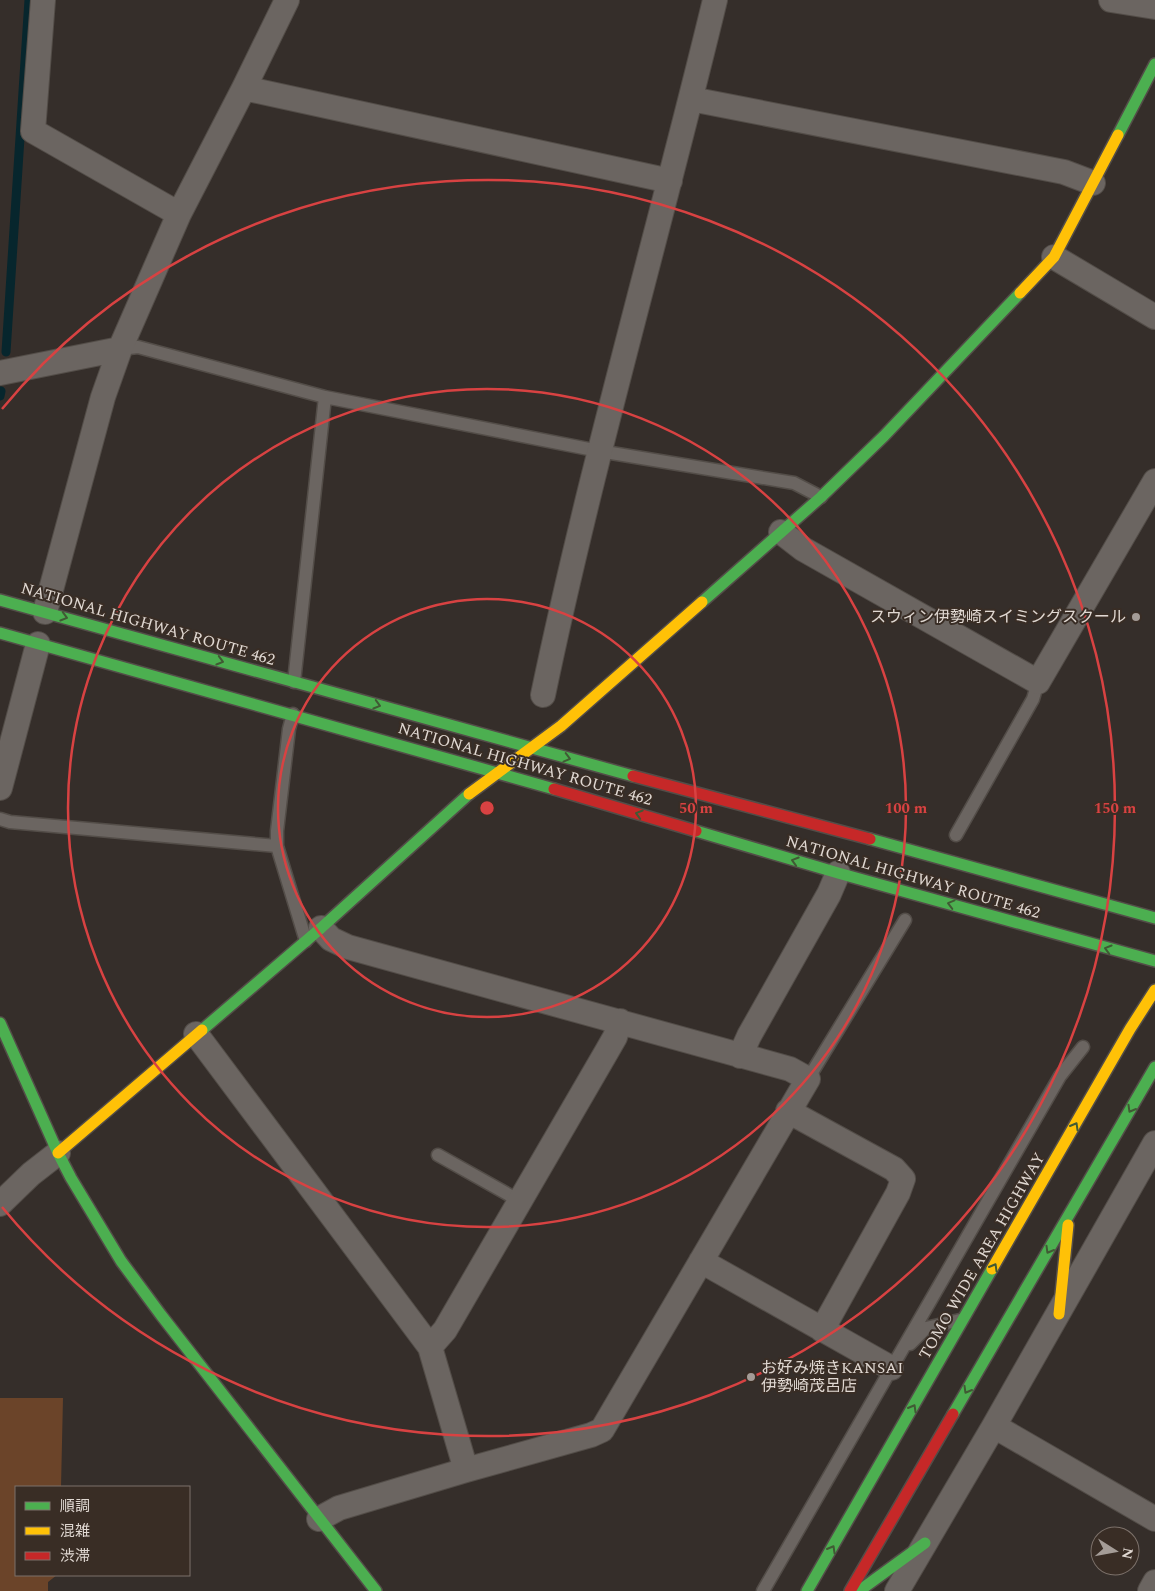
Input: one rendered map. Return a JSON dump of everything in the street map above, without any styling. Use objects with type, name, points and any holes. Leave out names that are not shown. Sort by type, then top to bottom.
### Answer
[{"type":"main road","points":[[58,1153],[314,934],[477,787],[532,749],[561,726],[820,497],[884,436],[1054,257],[1155,64]]},
{"type":"main road","name":"NATIONAL HIGHWAY ROUTE 462","points":[[0,600],[532,749],[888,844],[1155,918]]},
{"type":"main road","name":"NATIONAL HIGHWAY ROUTE 462","points":[[0,633],[293,714],[838,873],[1155,961]]},
{"type":"main road","name":"TOMO WIDE AREA HIGHWAY","points":[[807,1591],[1130,1029],[1155,990]]},
{"type":"main road","points":[[0,1023],[58,1153],[121,1260],[376,1591]]},
{"type":"main road","points":[[850,1591],[1155,1067]]},
{"type":"main road","points":[[1059,1314],[1069,1216]]},
{"type":"main road","points":[[859,1591],[925,1543]]},
{"type":"street","points":[[43,0],[33,131],[179,214]]},
{"type":"street","points":[[45,612],[103,397],[120,349],[179,214],[287,0]]},
{"type":"street","points":[[543,695],[600,451],[715,0]]},
{"type":"street","points":[[1111,0],[1155,7]]},
{"type":"street","points":[[244,88],[670,181]]},
{"type":"street","points":[[691,99],[1064,172],[1093,184]]},
{"type":"street","points":[[1054,257],[1155,318]]},
{"type":"street","points":[[0,372],[120,349]]},
{"type":"street","points":[[781,532],[803,549],[1038,682],[1155,481]]},
{"type":"street","points":[[0,788],[38,644]]},
{"type":"street","points":[[740,1056],[749,1036],[829,894],[838,873]]},
{"type":"street","points":[[314,934],[348,947],[790,1070],[808,1080],[788,1111],[602,1430],[591,1435],[340,1508],[319,1519]]},
{"type":"street","points":[[430,1347],[445,1330],[615,1037],[620,1022]]},
{"type":"street","points":[[196,1034],[430,1347],[466,1470]]},
{"type":"street","points":[[788,1111],[894,1169],[903,1179],[898,1193],[822,1330]]},
{"type":"street","points":[[898,1591],[1059,1314],[1155,1143]]},
{"type":"street","points":[[0,1204],[58,1153]]},
{"type":"street","points":[[701,1261],[822,1330],[895,1361]]},
{"type":"street","points":[[994,1426],[1155,1519]]},
{"type":"street","points":[[1150,1591],[1155,1582]]},
{"type":"lane","points":[[120,349],[138,347],[324,397],[600,451],[794,483],[820,497]]},
{"type":"lane","points":[[294,682],[324,397]]},
{"type":"lane","points":[[956,835],[1033,699],[1038,682]]},
{"type":"lane","points":[[293,714],[289,729],[276,831],[276,846],[314,934]]},
{"type":"lane","points":[[0,819],[10,822],[276,846]]},
{"type":"lane","points":[[808,1080],[905,920]]},
{"type":"lane","points":[[763,1591],[1060,1076],[1083,1047]]},
{"type":"lane","points":[[438,1155],[520,1201]]},
{"type":"lane","points":[[895,1361],[926,1328],[965,1319]]},
{"type":"shaded area","points":[[0,1398],[63,1398],[61,1486],[15,1486],[15,1576],[56,1576],[48,1582],[48,1591],[0,1591]]},
{"type":"waterway","points":[[6,352],[29,0]]},
{"type":"waterway","points":[[0,396],[1,391]]},
{"type":"traffic: fast","points":[[1118,135],[1155,64]]},
{"type":"traffic: fast","points":[[702,602],[821,497],[884,436],[1020,293]]},
{"type":"traffic: fast","points":[[0,600],[633,776]]},
{"type":"traffic: fast","points":[[0,633],[554,789]]},
{"type":"traffic: fast","points":[[202,1030],[321,928],[469,794]]},
{"type":"traffic: fast","points":[[696,831],[838,873],[1155,961]]},
{"type":"traffic: fast","points":[[870,839],[1155,918]]},
{"type":"traffic: fast","points":[[0,1023],[58,1153],[121,1261],[376,1591]]},
{"type":"traffic: fast","points":[[953,1414],[1155,1067]]},
{"type":"traffic: fast","points":[[807,1591],[992,1269]]},
{"type":"traffic: fast","points":[[859,1591],[925,1543]]},
{"type":"traffic: slow","points":[[1020,293],[1054,257],[1118,135]]},
{"type":"traffic: slow","points":[[469,794],[561,726],[702,602]]},
{"type":"traffic: slow","points":[[992,1269],[1130,1029],[1155,990]]},
{"type":"traffic: slow","points":[[58,1153],[202,1030]]},
{"type":"traffic: slow","points":[[1059,1314],[1068,1225]]},
{"type":"traffic: jam","points":[[633,776],[870,839]]},
{"type":"traffic: jam","points":[[554,789],[696,831]]},
{"type":"traffic: jam","points":[[850,1591],[953,1414]]},
{"type":"place","name":"スウィン伊勢崎スイミングスクール","points":[[1136,617]]},
{"type":"place","name":"お好み焼きKANSAI 伊勢崎茂呂店","points":[[751,1377]]}]
